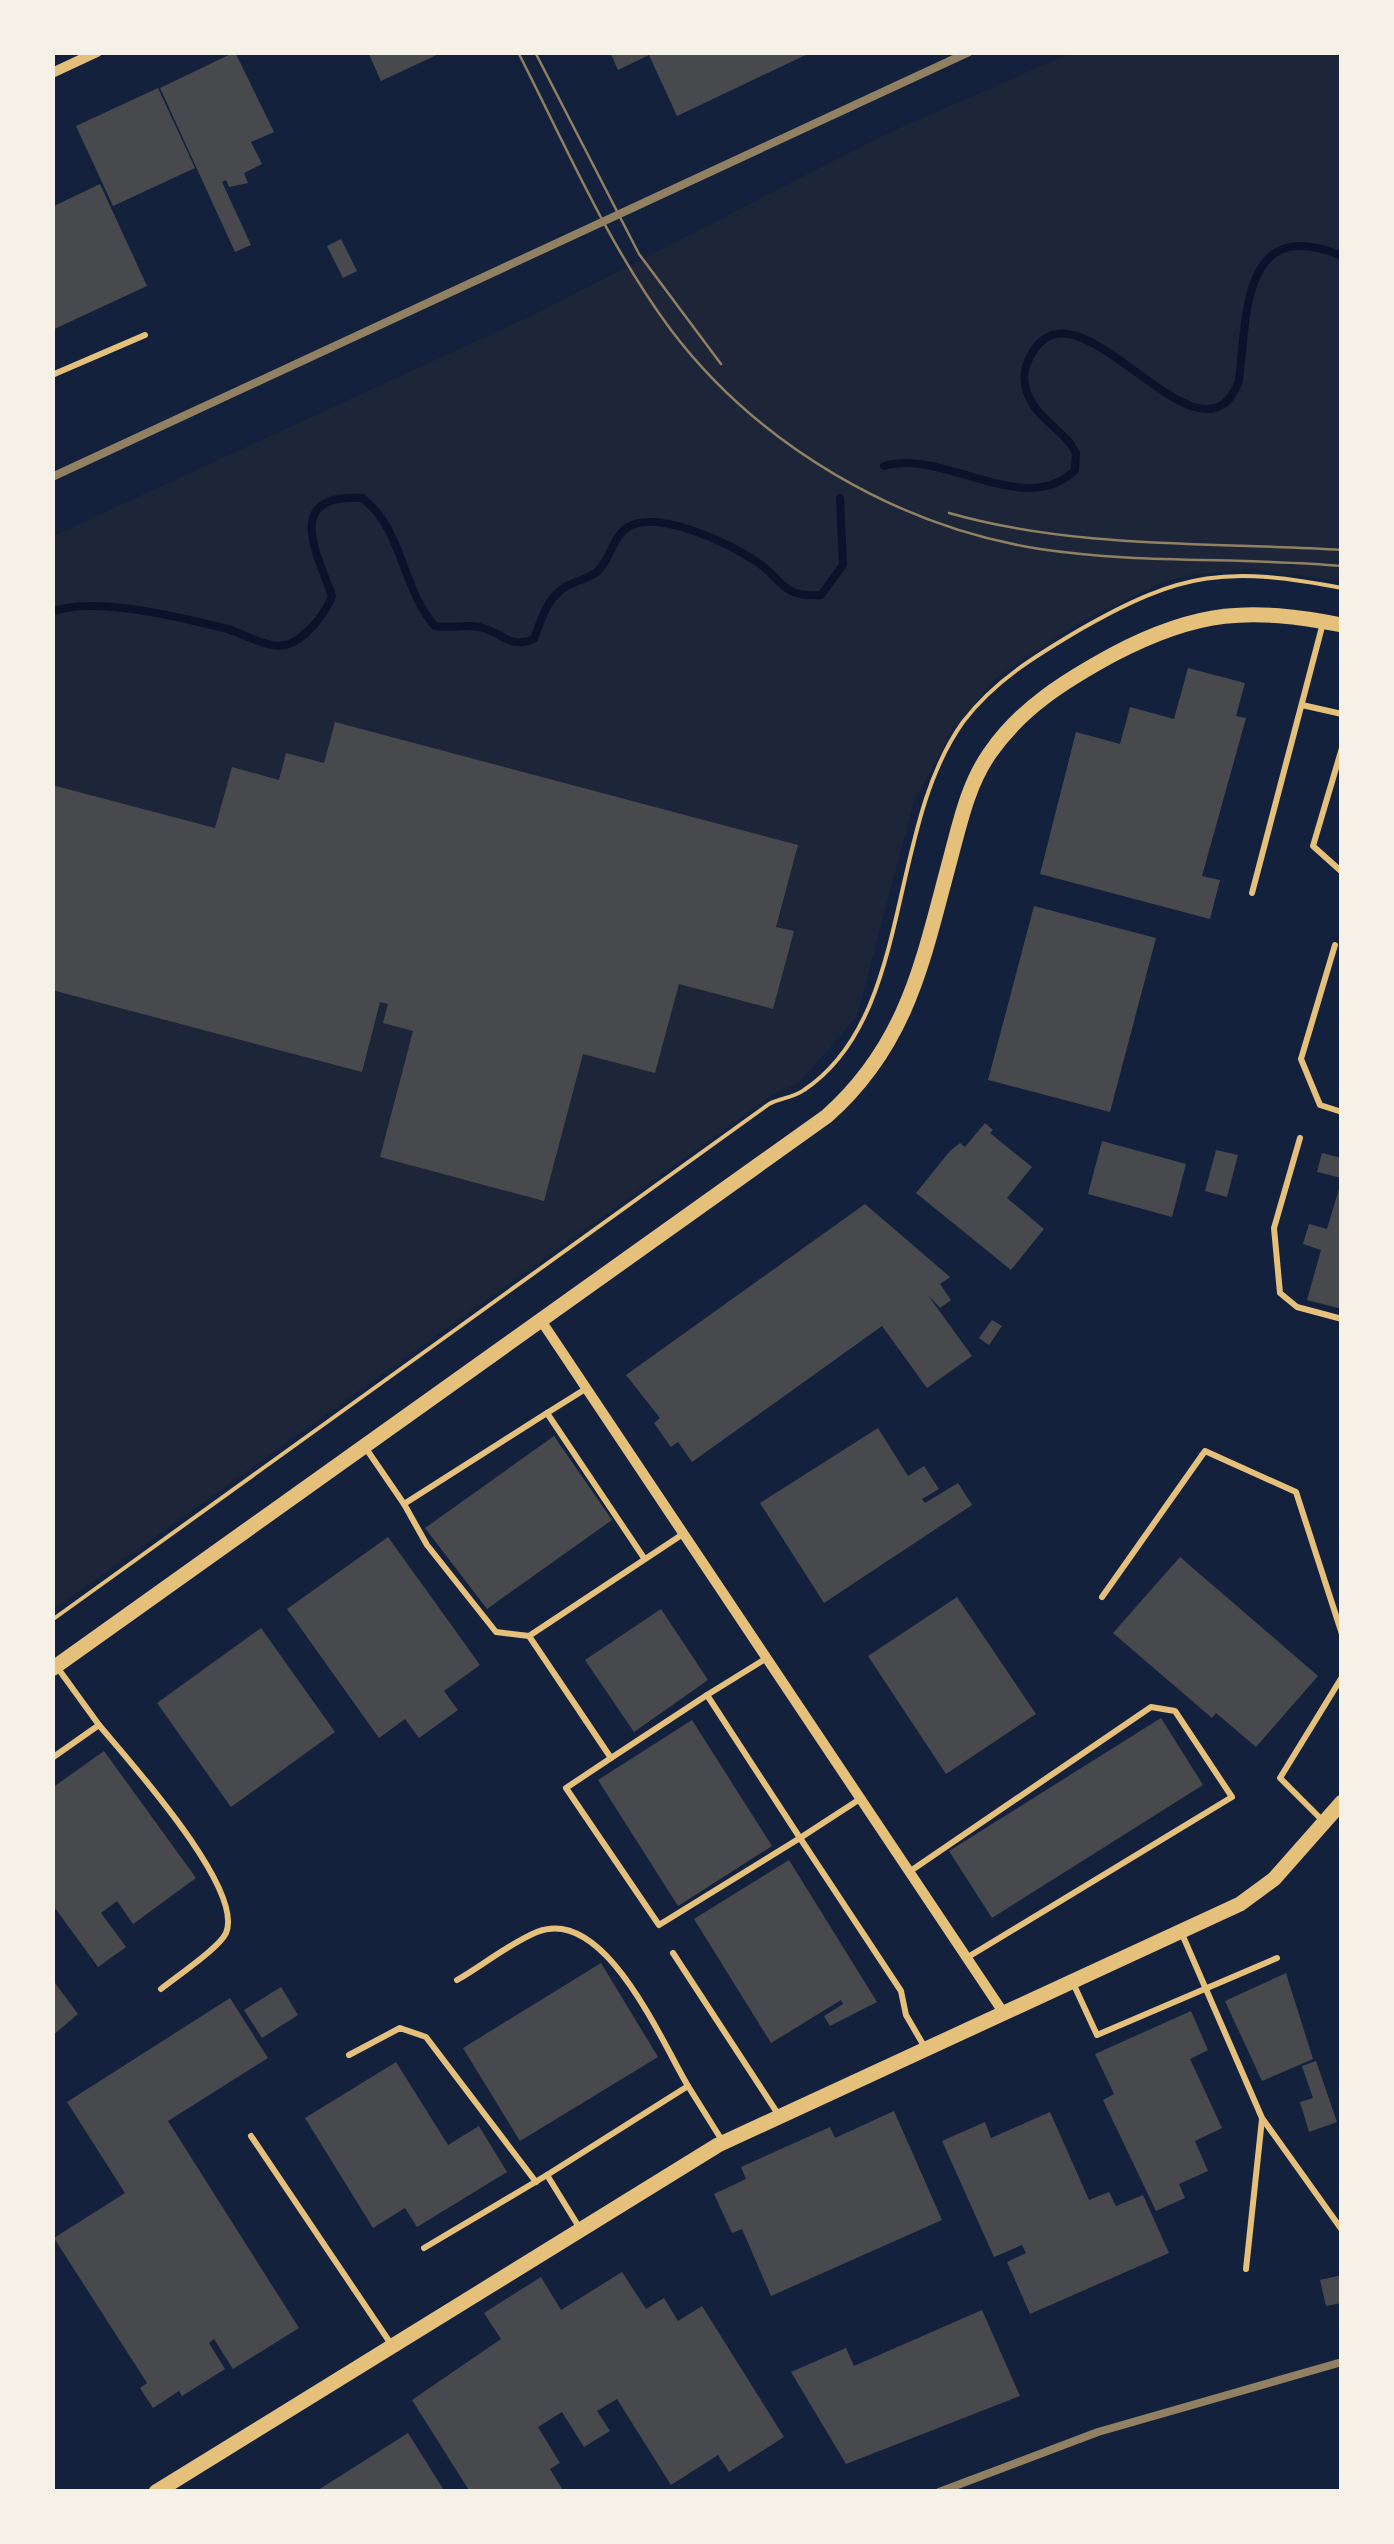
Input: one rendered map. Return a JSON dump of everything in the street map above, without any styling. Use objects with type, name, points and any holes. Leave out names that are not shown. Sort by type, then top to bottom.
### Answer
[{"type":"street","points":[[52,72],[97,52]]},
{"type":"street","points":[[54,1668],[826,1116],[867,1077],[888,1047],[907,1007],[975,780],[1009,728],[1036,702],[1108,658],[1174,625],[1256,612],[1342,626]]},
{"type":"street","points":[[539,1318],[1003,2012]]},
{"type":"street","points":[[156,2492],[723,2142],[1181,1933],[1255,1894],[1342,1802]]},
{"type":"lane","points":[[52,144],[52,162]]},
{"type":"lane","points":[[52,375],[145,334]]},
{"type":"lane","points":[[1252,894],[1324,622]]},
{"type":"lane","points":[[1302,704],[1342,714]]},
{"type":"lane","points":[[1342,748],[1313,846],[1342,872]]},
{"type":"lane","points":[[1334,946],[1301,1060],[1320,1105],[1342,1112]]},
{"type":"lane","points":[[1300,1138],[1274,1228],[1280,1293],[1298,1307],[1342,1319]]},
{"type":"lane","points":[[404,1504],[587,1388]]},
{"type":"lane","points":[[547,1413],[644,1558]]},
{"type":"lane","points":[[363,1445],[427,1545],[496,1632],[530,1636],[683,1534]]},
{"type":"lane","points":[[1102,1596],[1205,1452],[1296,1492],[1342,1634]]},
{"type":"lane","points":[[530,1636],[611,1758]]},
{"type":"lane","points":[[767,1658],[566,1788],[658,1926],[860,1799]]},
{"type":"lane","points":[[54,1668],[216,1878],[229,1916],[225,1935],[161,1989]]},
{"type":"lane","points":[[1324,1822],[1280,1778],[1342,1677]]},
{"type":"lane","points":[[707,1695],[900,1991],[906,2016],[925,2048]]},
{"type":"lane","points":[[909,1872],[1151,1707],[1174,1711],[1232,1797],[967,1958]]},
{"type":"lane","points":[[52,1758],[100,1725]]},
{"type":"lane","points":[[458,1980],[540,1930],[576,1930],[612,1957],[723,2142]]},
{"type":"lane","points":[[1181,1933],[1262,2118],[1342,2230]]},
{"type":"lane","points":[[673,1953],[779,2115]]},
{"type":"lane","points":[[1072,1982],[1097,2035],[1277,1958]]},
{"type":"lane","points":[[349,2056],[400,2028],[426,2037],[536,2182]]},
{"type":"lane","points":[[424,2248],[688,2086]]},
{"type":"lane","points":[[1246,2269],[1262,2118]]},
{"type":"lane","points":[[251,2136],[391,2345]]},
{"type":"lane","points":[[547,2176],[580,2228]]},
{"type":"path","points":[[52,1620],[769,1104],[799,1093],[821,1076],[855,1035],[878,988],[884,950],[931,780],[963,723],[1006,676],[1132,600],[1185,580],[1252,574],[1342,588]]},
{"type":"shaded area","points":[[1071,53],[1341,53],[1341,581],[1253,569],[1195,574],[1163,582],[1082,621],[996,678],[953,730],[914,801],[857,1016],[798,1084],[777,1092],[53,1610],[53,536],[533,315],[886,134]]},
{"type":"building","points":[[235,52],[274,132],[251,142],[262,164],[244,173],[248,183],[229,187],[226,180],[222,182],[251,245],[235,252],[160,88]]},
{"type":"building","points":[[368,52],[443,52],[381,81]]},
{"type":"building","points":[[610,52],[812,52],[677,116],[649,55],[618,70]]},
{"type":"building","points":[[158,88],[195,168],[113,206],[76,126]]},
{"type":"building","points":[[100,184],[147,286],[52,330],[52,207]]},
{"type":"building","points":[[341,239],[357,271],[343,278],[327,246]]},
{"type":"building","points":[[1188,668],[1245,683],[1236,716],[1246,718],[1202,876],[1220,880],[1210,919],[1040,874],[1076,732],[1120,744],[1130,707],[1174,719]]},
{"type":"building","points":[[335,722],[798,845],[776,927],[794,931],[773,1009],[679,984],[655,1073],[583,1054],[544,1201],[380,1157],[413,1031],[383,1023],[388,1004],[380,1002],[362,1072],[52,990],[52,785],[215,828],[232,767],[279,780],[286,753],[324,763]]},
{"type":"building","points":[[1034,906],[1156,938],[1110,1112],[988,1080]]},
{"type":"building","points":[[985,1123],[993,1130],[990,1133],[1032,1167],[1007,1198],[1044,1229],[1011,1270],[916,1193],[950,1151],[960,1143],[965,1147]]},
{"type":"building","points":[[1102,1141],[1186,1164],[1172,1217],[1088,1194]]},
{"type":"building","points":[[1216,1150],[1238,1155],[1227,1197],[1205,1191]]},
{"type":"building","points":[[1322,1153],[1342,1158],[1342,1178],[1317,1172]]},
{"type":"building","points":[[1342,1179],[1342,1309],[1307,1300],[1321,1250],[1303,1244],[1309,1224],[1327,1229]]},
{"type":"building","points":[[865,1204],[950,1277],[940,1284],[951,1300],[940,1308],[927,1294],[972,1356],[927,1388],[882,1326],[692,1462],[678,1442],[671,1447],[654,1423],[660,1418],[626,1375]]},
{"type":"building","points":[[992,1320],[1002,1326],[989,1345],[979,1338]]},
{"type":"building","points":[[878,1428],[908,1476],[924,1466],[939,1489],[922,1499],[925,1503],[958,1483],[972,1505],[824,1603],[760,1503]]},
{"type":"building","points":[[554,1436],[612,1520],[487,1609],[425,1528]]},
{"type":"building","points":[[388,1537],[480,1665],[444,1691],[458,1710],[419,1738],[405,1719],[379,1738],[287,1609]]},
{"type":"building","points":[[1180,1557],[1318,1676],[1256,1747],[1216,1713],[1212,1718],[1113,1633]]},
{"type":"building","points":[[957,1597],[1036,1714],[946,1774],[868,1656]]},
{"type":"building","points":[[661,1609],[708,1680],[634,1732],[585,1660]]},
{"type":"building","points":[[261,1628],[335,1732],[231,1807],[157,1703]]},
{"type":"building","points":[[1161,1718],[1203,1785],[992,1918],[949,1851]]},
{"type":"building","points":[[692,1720],[772,1846],[678,1906],[598,1780]]},
{"type":"building","points":[[104,1751],[196,1878],[133,1924],[117,1901],[101,1913],[126,1947],[98,1967],[52,1904],[52,1788]]},
{"type":"building","points":[[789,1860],[877,2002],[830,2026],[824,2016],[843,2004],[841,2000],[771,2043],[694,1919]]},
{"type":"building","points":[[601,1963],[658,2057],[520,2141],[463,2048]]},
{"type":"building","points":[[1286,1973],[1313,2059],[1262,2081],[1225,2001]]},
{"type":"building","points":[[52,1979],[78,2014],[52,2036]]},
{"type":"building","points":[[281,1987],[298,2015],[262,2038],[244,2010]]},
{"type":"building","points":[[230,1998],[268,2058],[168,2121],[299,2328],[233,2369],[214,2339],[209,2343],[225,2369],[182,2396],[179,2391],[153,2408],[140,2388],[147,2383],[54,2238],[125,2193],[67,2102]]},
{"type":"building","points":[[1191,2011],[1208,2050],[1190,2059],[1222,2128],[1195,2141],[1208,2171],[1179,2184],[1185,2198],[1156,2211],[1103,2100],[1114,2094],[1095,2054]]},
{"type":"building","points":[[1316,2061],[1337,2122],[1309,2132],[1300,2102],[1313,2098],[1302,2066]]},
{"type":"building","points":[[396,2062],[448,2145],[479,2126],[507,2172],[417,2227],[405,2208],[373,2228],[305,2118]]},
{"type":"building","points":[[894,2111],[942,2220],[771,2296],[742,2229],[732,2233],[714,2194],[746,2179],[741,2167],[830,2127],[835,2138]]},
{"type":"building","points":[[1050,2112],[1089,2200],[1109,2192],[1116,2206],[1143,2195],[1169,2253],[1030,2314],[1007,2262],[1026,2253],[1022,2245],[994,2257],[942,2141],[985,2122],[991,2138]]},
{"type":"building","points":[[622,2272],[646,2309],[664,2298],[678,2321],[702,2306],[784,2437],[729,2472],[718,2455],[671,2485],[617,2399],[597,2411],[610,2431],[584,2447],[562,2412],[538,2427],[560,2463],[550,2469],[564,2492],[470,2492],[412,2400],[501,2339],[484,2313],[541,2277],[561,2310]]},
{"type":"building","points":[[1342,2275],[1342,2303],[1326,2306],[1320,2280]]},
{"type":"building","points":[[982,2310],[1020,2396],[846,2464],[791,2372],[846,2348],[854,2366]]},
{"type":"building","points":[[408,2433],[445,2492],[315,2492]]},
{"type":"waterway","points":[[884,466],[932,466],[1008,486],[1032,488],[1055,483],[1075,470],[1076,453],[1035,408],[1024,379],[1030,357],[1051,336],[1077,336],[1196,408],[1221,406],[1239,381],[1248,302],[1267,260],[1284,248],[1309,246],[1342,256]]},
{"type":"waterway","points":[[52,612],[90,606],[138,610],[227,629],[271,645],[286,645],[314,625],[332,596],[314,546],[314,516],[322,505],[337,499],[362,498],[386,525],[415,594],[435,626],[477,627],[526,642],[534,639],[557,594],[598,571],[623,531],[641,523],[675,525],[713,538],[757,562],[790,591],[821,595],[843,565],[840,498]]},
{"type":"tram line","points":[[518,52],[627,264],[671,330],[745,410],[835,474],[935,522],[1040,549],[1115,557],[1342,566]]},
{"type":"tram line","points":[[535,52],[639,254],[721,364]]},
{"type":"tram line","points":[[949,513],[997,525],[1094,538],[1342,550]]},
{"type":"railway","points":[[52,477],[969,52]]},
{"type":"railway","points":[[939,2492],[1098,2432],[1342,2362]]}]
